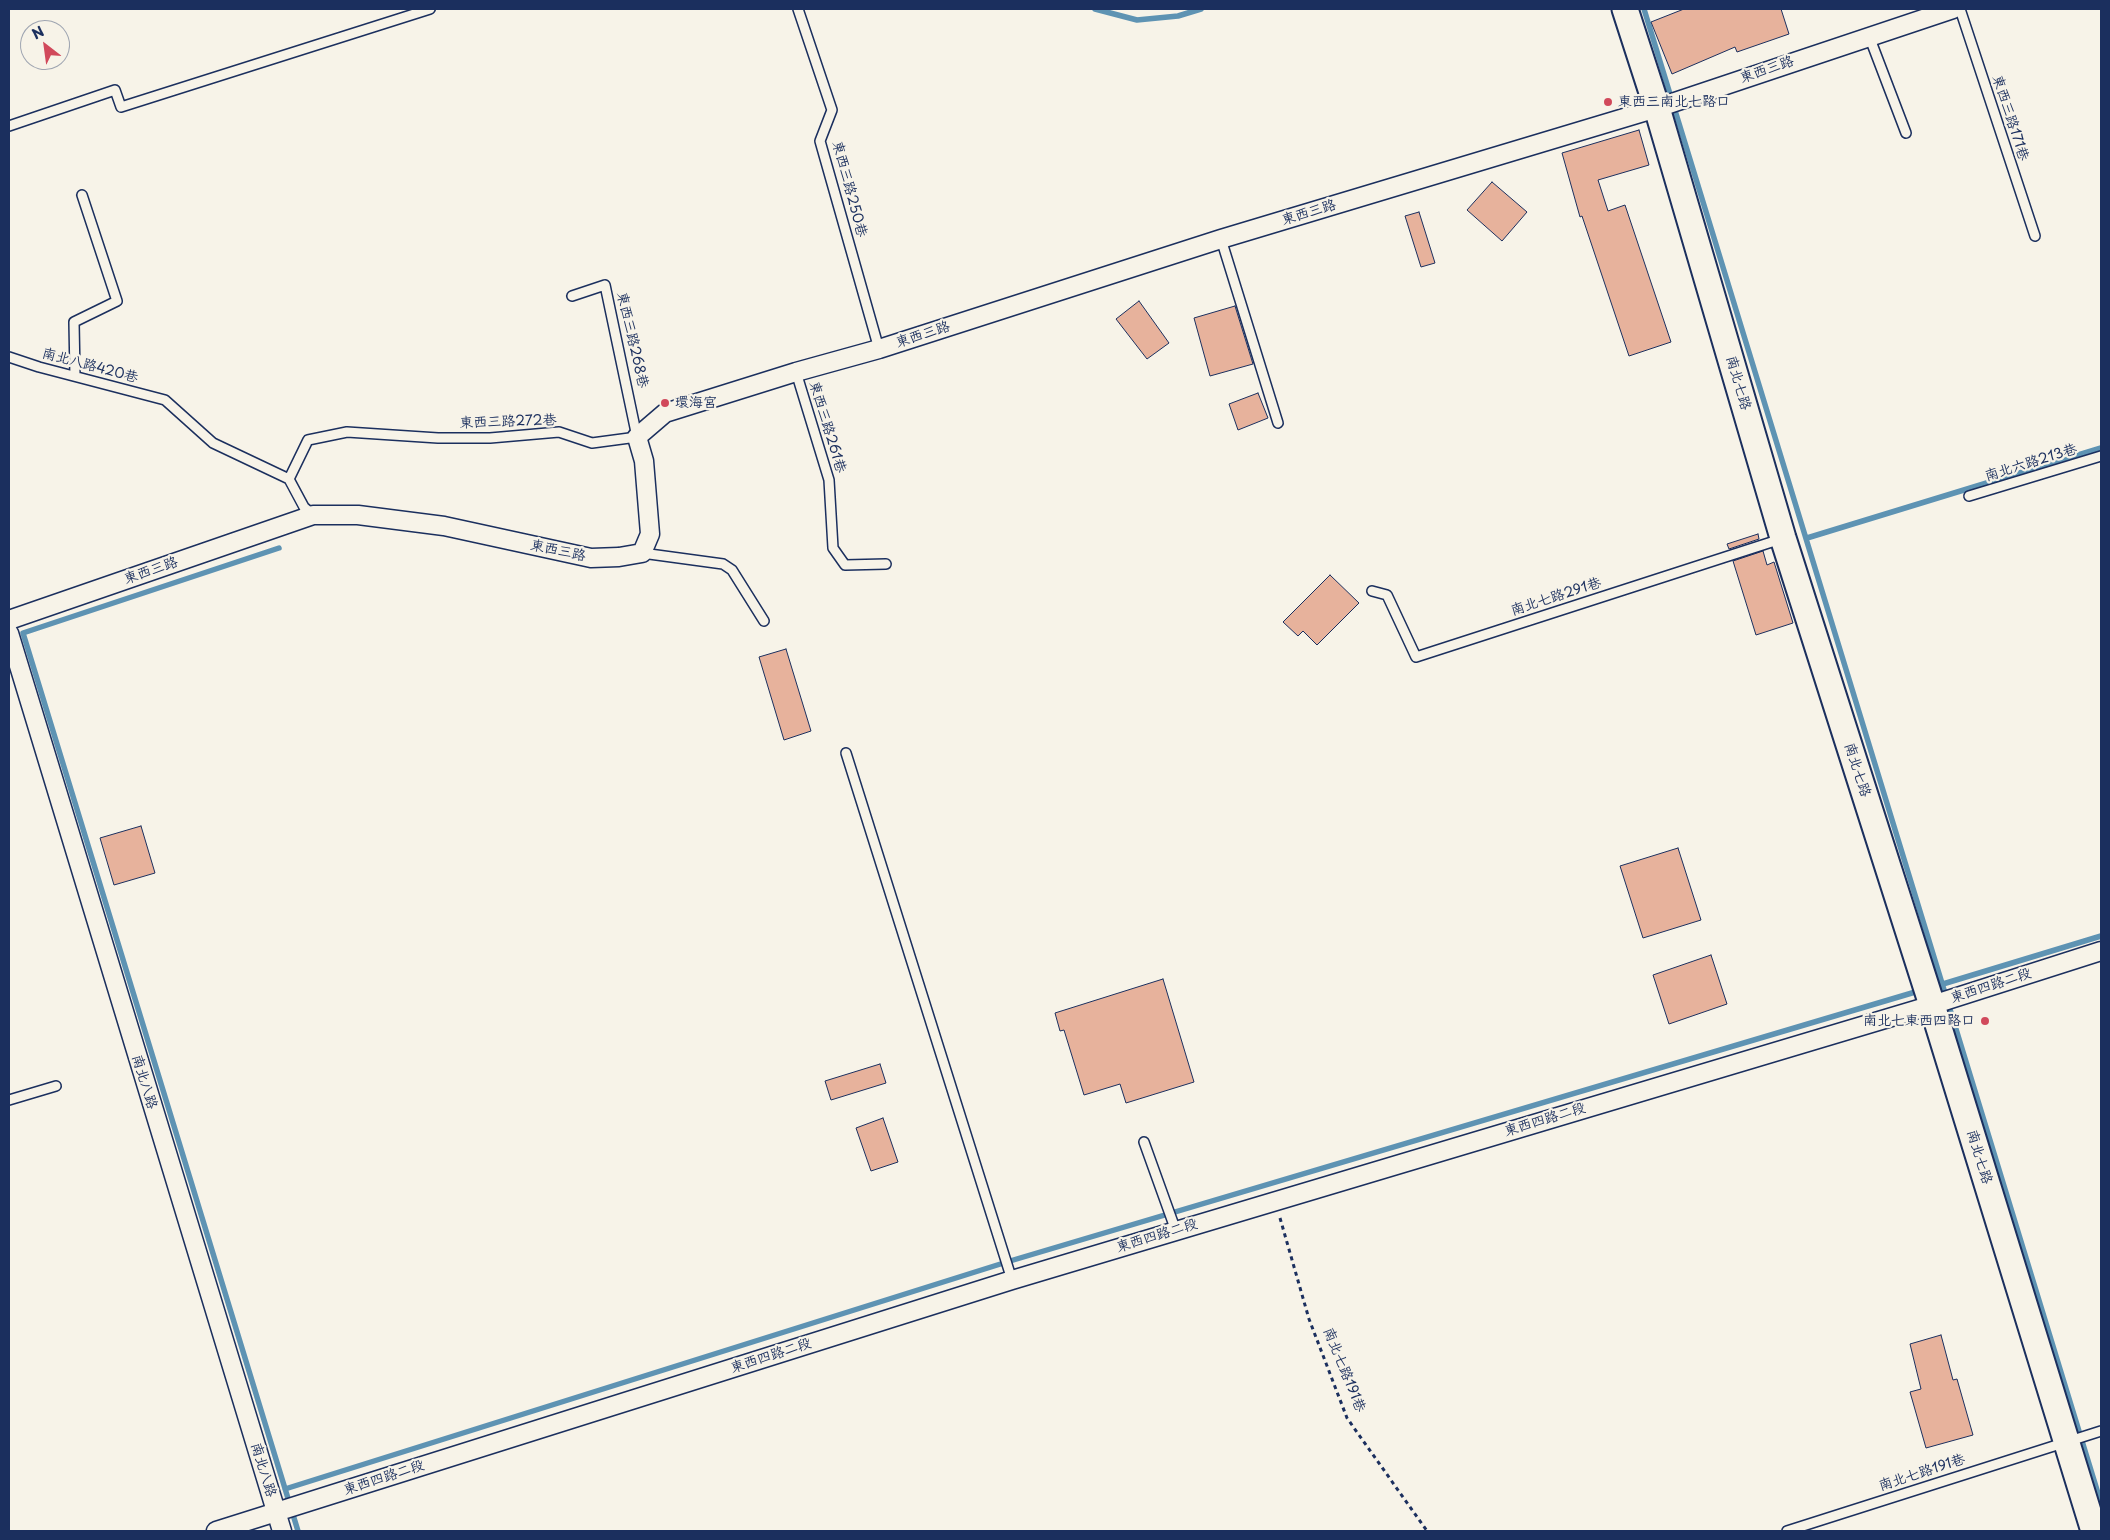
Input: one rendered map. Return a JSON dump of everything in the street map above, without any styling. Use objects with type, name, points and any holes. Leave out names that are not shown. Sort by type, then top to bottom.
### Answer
[{"type":"street","name":"南北七路","points":[[1624,9],[1657,108],[1783,538],[1932,1005],[2094,1531]]},
{"type":"street","name":"東西三路","points":[[637,437],[665,413],[796,372],[879,349],[1222,239],[1657,108],[1953,9]]},
{"type":"street","points":[[637,437],[644,461],[650,534],[642,553]]},
{"type":"street","name":"東西三路","points":[[9,620],[313,515],[358,514],[444,526],[591,558],[619,557],[642,553]]},
{"type":"street","name":"南北八路","points":[[9,633],[282,1531]]},
{"type":"street","name":"東西四路二段","points":[[216,1531],[1012,1280],[1932,1005],[2101,950]]},
{"type":"lane","points":[[9,126],[115,90],[120,107],[430,9]]},
{"type":"lane","name":"東西三路250巷","points":[[798,9],[832,110],[820,141],[879,349]]},
{"type":"lane","name":"東西三路171巷","points":[[1960,9],[2034,236]]},
{"type":"lane","points":[[1869,36],[1906,133]]},
{"type":"lane","points":[[75,376],[74,322],[117,301],[82,195]]},
{"type":"lane","points":[[1222,239],[1278,423]]},
{"type":"lane","name":"東西三路268巷","points":[[572,296],[605,285],[637,437]]},
{"type":"lane","name":"南北八路420巷","points":[[9,357],[165,400],[213,443],[289,479]]},
{"type":"lane","name":"東西三路261巷","points":[[796,372],[829,480],[833,548],[845,565],[886,564]]},
{"type":"lane","name":"東西三路272巷","points":[[289,479],[308,440],[347,432],[438,438],[490,438],[559,432],[592,443],[637,437]]},
{"type":"lane","name":"南北六路213巷","points":[[1969,496],[2101,456]]},
{"type":"lane","points":[[289,479],[304,507],[313,515]]},
{"type":"lane","name":"南北七路291巷","points":[[1372,591],[1388,595],[1416,656],[1783,538]]},
{"type":"lane","points":[[642,553],[723,564],[732,570],[764,621]]},
{"type":"lane","points":[[846,753],[1012,1280]]},
{"type":"lane","points":[[9,1100],[56,1086]]},
{"type":"lane","points":[[1144,1142],[1176,1230]]},
{"type":"lane","name":"南北七路191巷","points":[[1787,1531],[2101,1431]]},
{"type":"path","name":"南北七路191巷","points":[[1274,1201],[1309,1319],[1346,1418],[1427,1531]]},
{"type":"building","points":[[1684,9],[1781,9],[1789,34],[1737,52],[1735,47],[1672,74],[1651,22]]},
{"type":"building","points":[[1639,130],[1649,165],[1598,180],[1608,211],[1625,205],[1671,342],[1629,356],[1582,216],[1580,217],[1562,153]]},
{"type":"building","points":[[1492,182],[1527,212],[1502,241],[1467,210]]},
{"type":"building","points":[[1419,212],[1435,263],[1421,267],[1405,216]]},
{"type":"building","points":[[1139,301],[1169,343],[1147,359],[1116,319]]},
{"type":"building","points":[[1235,306],[1253,364],[1210,376],[1194,318]]},
{"type":"building","points":[[1258,393],[1268,418],[1238,430],[1229,404]]},
{"type":"building","points":[[1758,534],[1759,539],[1729,549],[1727,544]]},
{"type":"building","points":[[1763,551],[1767,565],[1774,562],[1793,623],[1756,635],[1733,561]]},
{"type":"building","points":[[1330,575],[1359,603],[1317,645],[1303,631],[1298,636],[1283,622]]},
{"type":"building","points":[[786,649],[811,731],[784,740],[759,657]]},
{"type":"building","points":[[141,826],[155,873],[114,885],[100,838]]},
{"type":"building","points":[[1678,848],[1701,920],[1643,938],[1620,866]]},
{"type":"building","points":[[1711,955],[1727,1004],[1669,1024],[1653,975]]},
{"type":"building","points":[[1163,979],[1194,1082],[1126,1103],[1120,1084],[1084,1095],[1064,1030],[1060,1031],[1055,1013]]},
{"type":"building","points":[[880,1064],[886,1083],[831,1100],[825,1081]]},
{"type":"building","points":[[883,1118],[898,1162],[871,1171],[856,1128]]},
{"type":"building","points":[[1941,1335],[1953,1380],[1957,1379],[1973,1435],[1926,1448],[1910,1392],[1921,1389],[1910,1344]]},
{"type":"waterway","points":[[1095,9],[1137,20],[1178,16],[1201,9]]},
{"type":"waterway","points":[[1644,9],[2101,1503]]},
{"type":"waterway","points":[[1807,538],[2101,448]]},
{"type":"waterway","points":[[279,548],[23,633],[298,1531]]},
{"type":"waterway","points":[[1933,987],[2101,936]]},
{"type":"waterway","points":[[285,1489],[1010,1261],[1922,990]]},
{"type":"place","name":"東西三南北七路口","points":[[1608,102]]},
{"type":"place","name":"環海宮","points":[[665,403]]},
{"type":"place","name":"南北七東西四路口","points":[[1985,1021]]}]
